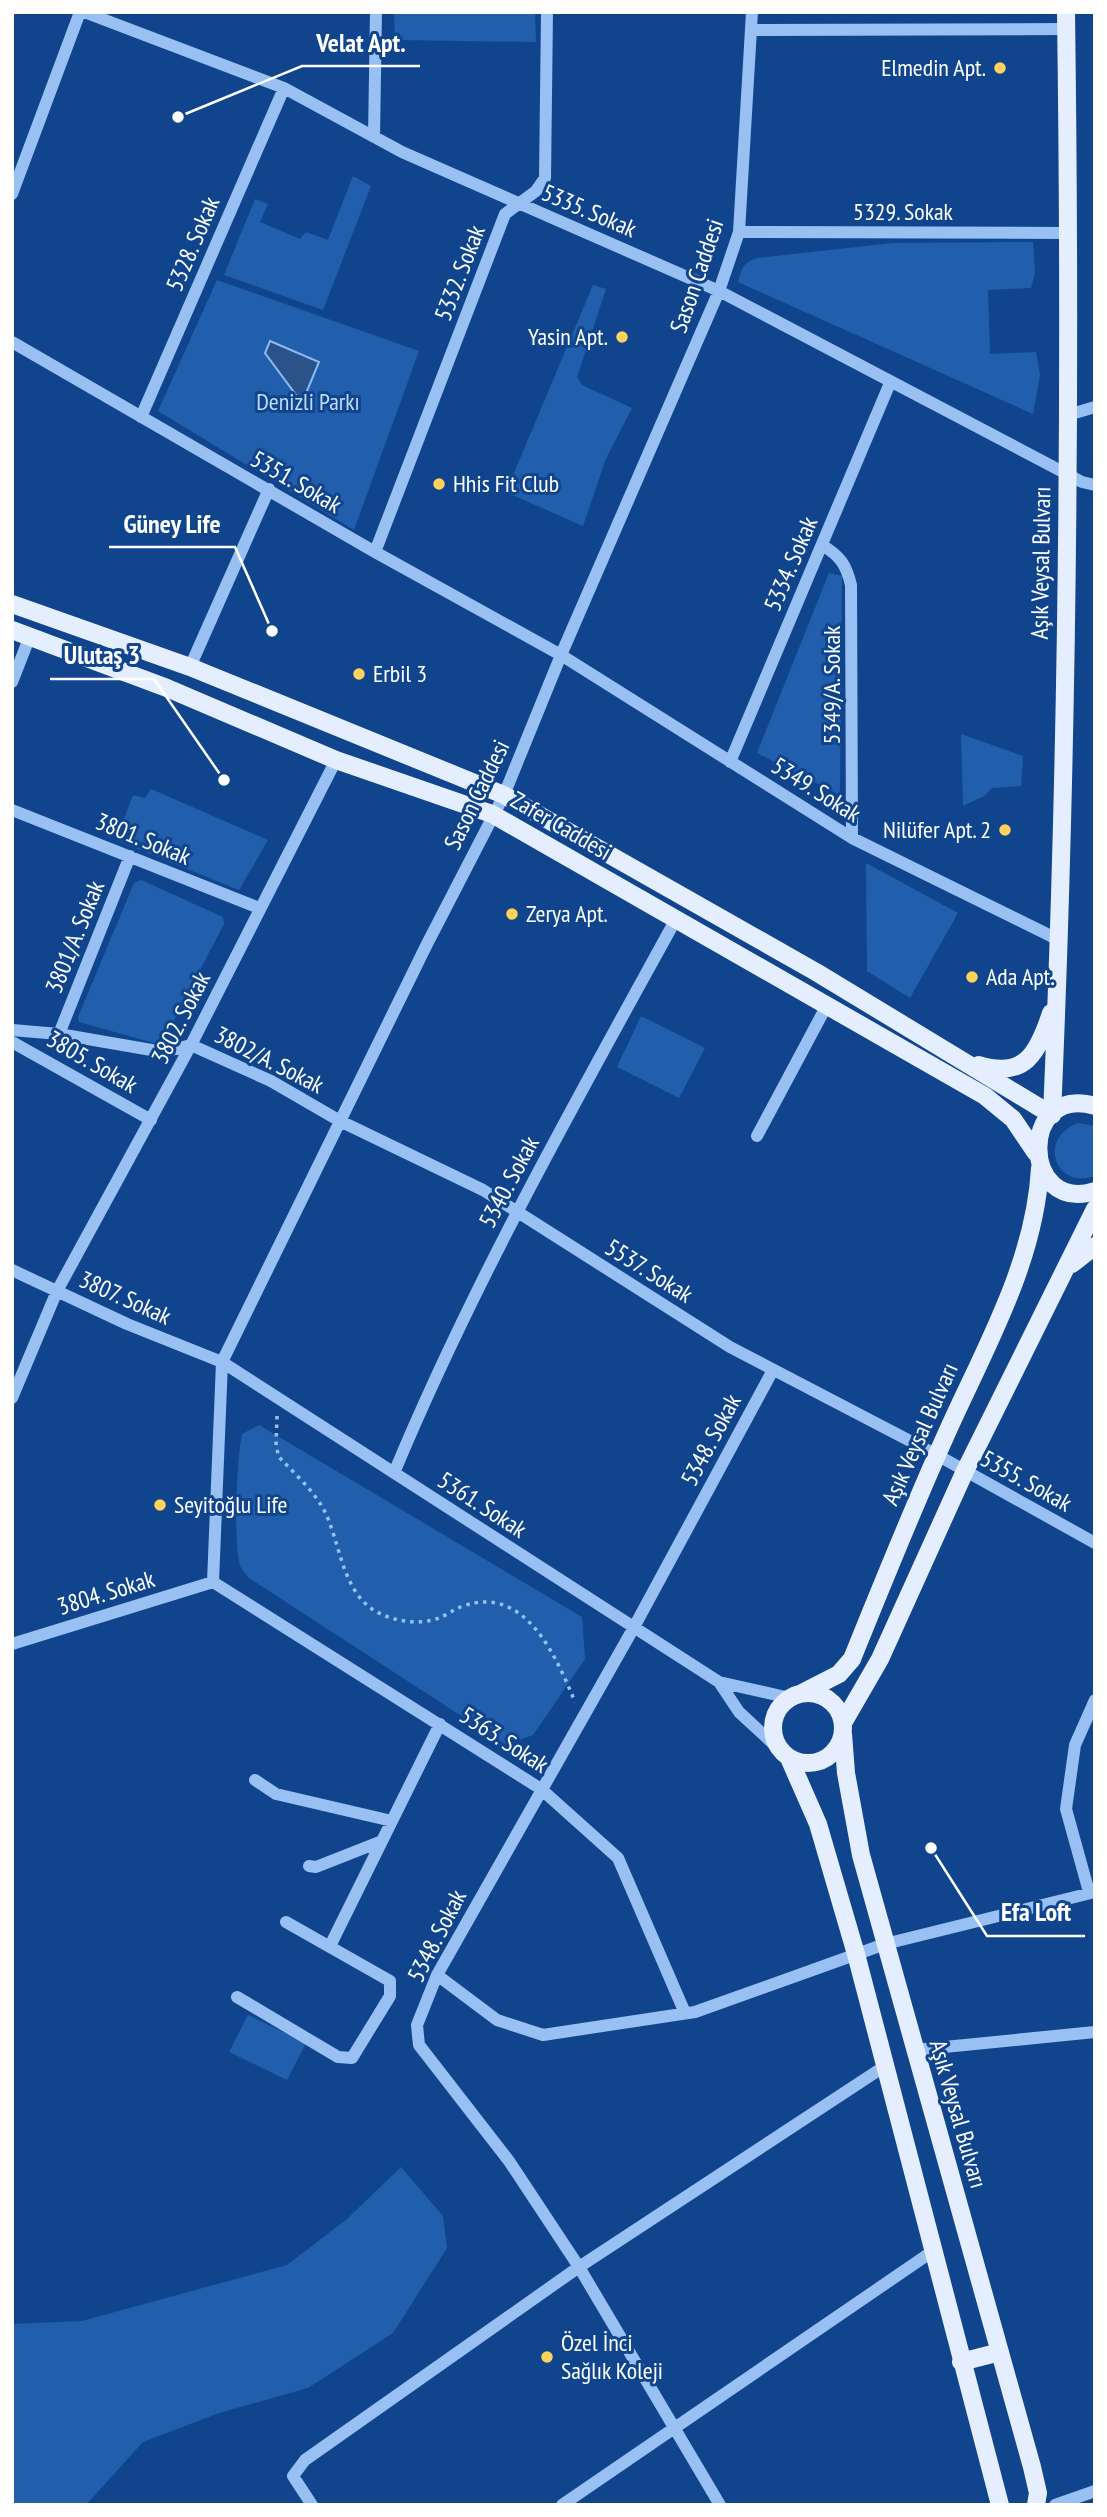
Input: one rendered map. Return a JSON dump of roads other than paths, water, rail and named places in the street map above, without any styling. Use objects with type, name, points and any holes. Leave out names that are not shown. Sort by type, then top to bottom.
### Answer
[{"type":"main road","name":"Aşık Veysal Bulvarı","points":[[796,1695],[839,1674],[852,1659],[937,1455],[1024,1261],[1038,1202],[1037,1138],[1052,1115],[1059,940],[1068,415],[1066,20]]},
{"type":"main road","points":[[12,604],[190,667],[504,795],[816,972],[1052,1115],[1076,1104],[1095,1106]]},
{"type":"main road","name":"Zafer Caddesi","points":[[12,630],[167,688],[335,760],[492,814],[985,1096],[1013,1119],[1049,1180],[1061,1189],[1076,1193],[1095,1191]]},
{"type":"main road","points":[[963,1061],[998,1071],[1026,1062],[1033,1055],[1045,1030],[1057,993]]},
{"type":"main road","points":[[785,1754],[800,1762],[823,1760],[839,1745],[843,1728],[880,1659],[965,1471],[1095,1209]]},
{"type":"main road","points":[[1067,1268],[1095,1246]]},
{"type":"main road","points":[[843,1728],[833,1703],[824,1696],[796,1695],[781,1705],[773,1728],[818,1824],[856,1954],[1000,2505]]},
{"type":"main road","name":"Aşık Veysal Bulvarı","points":[[843,1728],[846,1773],[861,1855],[1032,2467],[1038,2493],[1036,2505]]},
{"type":"main road","points":[[961,2362],[1000,2352]]},
{"type":"street","name":"5335. Sokak","points":[[82,12],[284,88],[374,137],[719,291],[890,383],[1082,482],[1095,485]]},
{"type":"street","points":[[12,194],[82,12]]},
{"type":"street","points":[[374,137],[376,12]]},
{"type":"street","name":"5332. Sokak","points":[[375,552],[505,215],[517,203],[536,191],[545,178],[547,12]]},
{"type":"street","name":"Sason Caddesi","points":[[213,1582],[222,1362],[492,814],[504,795],[561,655],[719,291],[739,232],[751,12]]},
{"type":"street","points":[[751,30],[1066,20]]},
{"type":"street","name":"5328. Sokak","points":[[141,417],[284,88]]},
{"type":"street","name":"5329. Sokak","points":[[739,232],[1068,233]]},
{"type":"street","name":"5351. Sokak","points":[[12,342],[375,552],[561,655]]},
{"type":"street","name":"5334. Sokak","points":[[730,761],[890,383]]},
{"type":"street","points":[[1068,415],[1095,407]]},
{"type":"street","points":[[190,667],[269,489]]},
{"type":"street","name":"5349/A. Sokak","points":[[822,545],[839,556],[847,567],[851,585],[852,838]]},
{"type":"street","points":[[12,682],[30,636]]},
{"type":"street","name":"5349. Sokak","points":[[561,655],[852,838],[1059,940]]},
{"type":"street","name":"3802. Sokak","points":[[12,1398],[57,1291],[191,1045],[335,760]]},
{"type":"street","name":"3801. Sokak","points":[[12,810],[259,908]]},
{"type":"street","name":"3801/A. Sokak","points":[[60,1034],[130,856]]},
{"type":"street","name":"5340. Sokak","points":[[394,1473],[431,1384],[516,1211],[676,919]]},
{"type":"street","points":[[757,1136],[827,1005]]},
{"type":"street","name":"3802/A. Sokak","points":[[12,1030],[60,1034],[163,1052],[191,1045],[271,1081],[340,1121]]},
{"type":"street","name":"3805. Sokak","points":[[12,1042],[151,1120]]},
{"type":"street","name":"5537. Sokak","points":[[340,1121],[483,1190],[730,1347],[937,1455]]},
{"type":"street","name":"3807. Sokak","points":[[12,1270],[222,1362]]},
{"type":"street","name":"5361. Sokak","points":[[222,1362],[719,1682]]},
{"type":"street","name":"5348. Sokak","points":[[720,2505],[579,2267],[509,2161],[419,2045],[417,2025],[437,1975],[633,1629],[773,1370]]},
{"type":"street","name":"5355. Sokak","points":[[937,1455],[1095,1543]]},
{"type":"street","name":"3804. Sokak","points":[[12,1644],[213,1582]]},
{"type":"street","name":"5363. Sokak","points":[[213,1582],[541,1788],[618,1858],[685,2013]]},
{"type":"street","points":[[719,1682],[796,1695]]},
{"type":"street","points":[[719,1682],[739,1712],[785,1754]]},
{"type":"street","points":[[437,1975],[497,2020],[543,2035],[685,2013],[885,1944],[1092,1892],[1066,1809],[1075,1745],[1095,1700]]},
{"type":"street","points":[[330,1947],[440,1724]]},
{"type":"street","points":[[255,1780],[276,1794],[392,1821]]},
{"type":"street","points":[[309,1866],[316,1867],[382,1840]]},
{"type":"street","points":[[237,1997],[338,2057],[352,2058],[390,1996],[390,1981],[285,1922]]},
{"type":"street","points":[[914,2050],[1095,2032]]},
{"type":"street","points":[[312,2505],[293,2476],[305,2460],[579,2267],[885,2066]]},
{"type":"street","points":[[562,2505],[673,2426],[933,2251]]},
{"type":"street","points":[[1055,2505],[1095,2491]]},
{"type":"place","name":"Elmedin Apt.","points":[[1000,68]]},
{"type":"place","name":"Velat Apt.","points":[[178,117]]},
{"type":"place","name":"Yasin Apt.","points":[[622,337]]},
{"type":"place","name":"Hhis Fit Club","points":[[439,484]]},
{"type":"place","name":"Güney Life","points":[[272,631]]},
{"type":"place","name":"Erbil 3","points":[[359,674]]},
{"type":"place","name":"Ulutaş 3","points":[[224,780]]},
{"type":"place","name":"Nilüfer Apt. 2","points":[[1005,830]]},
{"type":"place","name":"Zerya Apt.","points":[[512,914]]},
{"type":"place","name":"Ada Apt.","points":[[972,977]]},
{"type":"place","name":"Seyitoğlu Life","points":[[160,1505]]},
{"type":"place","name":"Efa Loft","points":[[931,1848]]},
{"type":"place","name":"Özel İnci Sağlık Koleji","points":[[547,2357]]},
{"type":"park label","name":"Denizli Parkı","points":[[308,402]]}]
